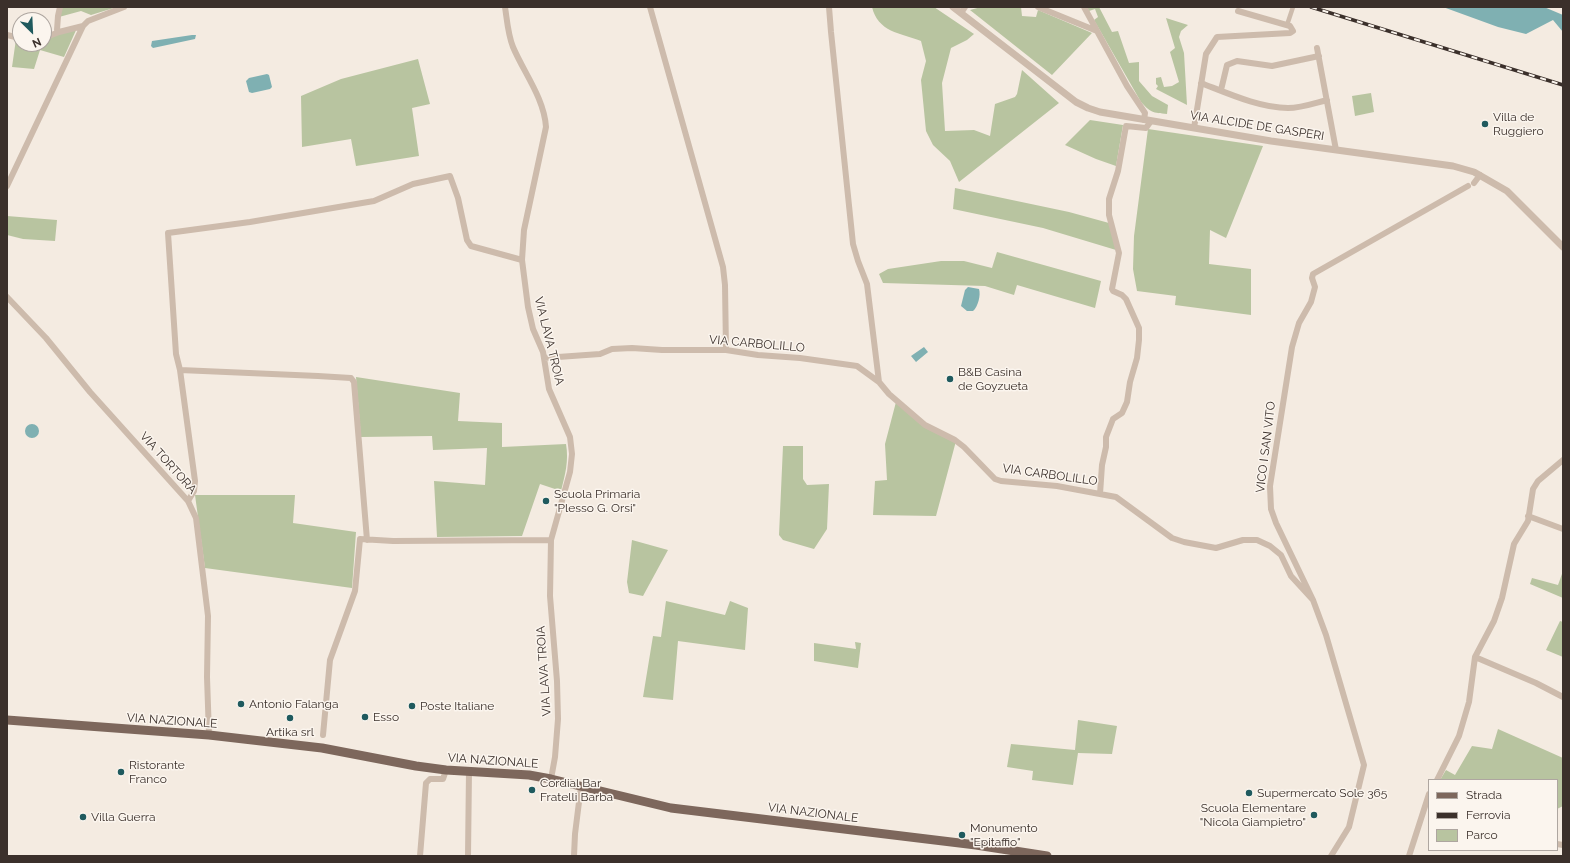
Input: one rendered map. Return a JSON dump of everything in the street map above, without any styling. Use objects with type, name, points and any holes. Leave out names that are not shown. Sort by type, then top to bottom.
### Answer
[{"type":"main road","name":"VIA NAZIONALE","points":[[7,720],[209,735],[323,741],[416,766],[446,770],[511,773],[551,779],[671,808],[1046,856]]},
{"type":"street","points":[[59,32],[57,30],[60,7]]},
{"type":"street","points":[[7,186],[83,26],[88,21],[124,7]]},
{"type":"street","name":"VIA LAVA TROIA","points":[[505,7],[512,45],[541,104],[545,116],[546,127],[524,230],[522,260],[528,308],[544,358],[548,389],[570,437],[572,454],[570,472],[551,540],[550,596],[557,681],[558,719],[555,757],[551,779]]},
{"type":"street","points":[[650,7],[723,267],[725,285],[726,350]]},
{"type":"street","points":[[829,7],[853,244],[867,284],[879,382]]},
{"type":"street","name":"VIA ALCIDE DE GASPERI","points":[[953,7],[963,10],[1076,102],[1088,108],[1100,112],[1194,128],[1452,166],[1474,172],[1507,191],[1563,247]]},
{"type":"street","points":[[1038,7],[1097,31]]},
{"type":"street","points":[[1084,7],[1127,86],[1148,120],[1146,128],[1126,126],[1118,171],[1109,199],[1109,215],[1119,253],[1112,288],[1113,291],[1122,295],[1126,299],[1139,328],[1139,340],[1137,358],[1130,382],[1127,402],[1122,413],[1113,419],[1106,437],[1100,494]]},
{"type":"street","points":[[1287,25],[1293,7]]},
{"type":"street","points":[[1194,128],[1206,54],[1217,37],[1293,31],[1292,28],[1287,25],[1238,11]]},
{"type":"street","points":[[52,35],[83,26]]},
{"type":"street","points":[[1317,48],[1336,150]]},
{"type":"street","points":[[1221,90],[1227,65],[1237,61],[1272,66],[1319,56]]},
{"type":"street","points":[[1201,83],[1236,96],[1275,107],[1289,108],[1327,100]]},
{"type":"street","name":"VICO I SAN VITO","points":[[1331,856],[1349,827],[1364,765],[1326,635],[1313,600],[1276,523],[1271,509],[1270,486],[1292,347],[1299,323],[1311,302],[1315,287],[1312,278],[1313,274],[1471,184],[1480,175]]},
{"type":"street","points":[[188,500],[194,491],[195,481],[180,370],[176,354],[168,233],[250,222],[374,201],[413,184],[450,176],[458,198],[467,240],[471,246],[522,260]]},
{"type":"street","name":"VIA TORTORA","points":[[7,297],[46,338],[94,397],[188,500],[196,518],[206,593],[208,616],[207,677],[209,735]]},
{"type":"street","name":"VIA CARBOLILLO","points":[[544,358],[600,354],[612,349],[632,348],[662,350],[726,350],[857,366],[879,382],[889,394],[925,425],[955,440],[964,447],[995,479],[1001,481],[1057,486],[1116,497],[1172,538],[1184,542],[1216,548],[1243,540],[1257,540],[1270,546],[1281,555],[1291,576],[1313,600]]},
{"type":"street","points":[[180,370],[351,378],[354,382],[367,540]]},
{"type":"street","points":[[1438,779],[1459,736],[1469,702],[1475,657],[1494,621],[1502,598],[1514,544],[1528,521],[1533,489],[1538,481],[1563,460]]},
{"type":"street","points":[[1528,516],[1563,529]]},
{"type":"street","points":[[323,741],[330,660],[355,591],[360,539],[393,541],[551,540]]},
{"type":"street","points":[[1475,657],[1536,683],[1563,697]]},
{"type":"street","points":[[420,856],[426,783],[430,779],[443,780],[446,770]]},
{"type":"street","points":[[468,856],[469,771]]},
{"type":"street","points":[[574,856],[581,786]]},
{"type":"street","points":[[1410,856],[1428,797]]},
{"type":"green space","points":[[62,7],[117,7],[91,15],[81,11],[59,17]]},
{"type":"green space","points":[[872,7],[934,7],[974,34],[967,40],[951,48],[942,83],[945,131],[974,130],[990,136],[995,104],[1015,97],[1022,70],[1059,103],[959,182],[950,161],[933,145],[926,131],[921,80],[926,61],[921,41],[885,27],[879,22]]},
{"type":"green space","points":[[981,7],[1021,7],[1022,16],[1036,17],[1038,10],[1092,33],[1052,75],[970,10]]},
{"type":"green space","points":[[1087,7],[1099,7],[1112,32],[1118,31],[1129,63],[1139,62],[1139,81],[1152,96],[1168,105],[1167,114],[1152,111],[1141,102],[1094,20],[1098,17],[1095,9],[1089,11]]},
{"type":"green space","points":[[1166,18],[1188,25],[1181,31],[1179,37],[1184,53],[1187,105],[1156,89],[1158,86],[1156,84],[1156,78],[1161,77],[1164,87],[1172,86],[1179,82],[1170,52],[1175,48]]},
{"type":"green space","points":[[77,28],[64,57],[47,52],[52,52],[52,36]]},
{"type":"green space","points":[[14,52],[39,52],[34,69],[12,67]]},
{"type":"green space","points":[[418,59],[430,104],[412,108],[419,156],[356,166],[351,139],[302,147],[301,96],[341,79]]},
{"type":"green space","points":[[1371,93],[1374,112],[1355,116],[1352,96]]},
{"type":"green space","points":[[1090,120],[1123,125],[1116,166],[1065,145]]},
{"type":"green space","points":[[1148,129],[1263,146],[1226,238],[1210,230],[1209,264],[1251,269],[1251,315],[1175,305],[1176,296],[1137,291],[1133,269],[1134,236]]},
{"type":"green space","points":[[955,188],[1069,212],[1109,223],[1116,250],[1043,228],[953,209]]},
{"type":"green space","points":[[7,216],[57,220],[55,241],[23,239],[7,235]]},
{"type":"green space","points":[[997,252],[1101,281],[1095,308],[1017,285],[1014,295],[985,286],[883,283],[879,274],[888,269],[941,261],[964,261],[992,268]]},
{"type":"green space","points":[[356,377],[460,393],[458,421],[502,423],[502,447],[566,444],[567,462],[561,491],[540,484],[522,536],[437,537],[434,481],[485,485],[487,448],[433,450],[432,436],[361,437]]},
{"type":"green space","points":[[896,402],[922,425],[956,441],[936,516],[873,515],[875,481],[887,480],[885,444]]},
{"type":"green space","points":[[783,446],[803,446],[803,479],[807,485],[829,484],[827,529],[814,549],[783,540],[779,535]]},
{"type":"green space","points":[[195,495],[295,495],[293,523],[356,532],[352,588],[205,568]]},
{"type":"green space","points":[[632,540],[668,550],[643,596],[629,593],[627,582]]},
{"type":"green space","points":[[1563,571],[1563,598],[1530,584],[1532,578],[1558,585]]},
{"type":"green space","points":[[666,601],[725,615],[730,601],[748,608],[745,650],[678,641],[673,700],[643,697],[653,636],[661,637]]},
{"type":"green space","points":[[1560,621],[1563,622],[1563,657],[1546,650]]},
{"type":"green space","points":[[855,642],[861,643],[858,668],[814,661],[814,643],[856,649]]},
{"type":"green space","points":[[1078,720],[1117,726],[1112,754],[1078,753],[1073,785],[1032,780],[1033,771],[1007,767],[1011,744],[1075,750]]},
{"type":"green space","points":[[1498,729],[1563,758],[1563,806],[1558,808],[1558,779],[1441,779],[1446,770],[1455,775],[1472,746],[1492,749]]},
{"type":"water","points":[[1443,7],[1563,7],[1563,32],[1553,20],[1526,34],[1498,27]]},
{"type":"water","points":[[196,35],[195,39],[153,48],[151,46],[152,41]]},
{"type":"water","points":[[267,74],[269,75],[272,87],[270,89],[252,93],[249,92],[246,81],[249,78]]},
{"type":"water","points":[[968,287],[979,289],[979,301],[973,311],[967,311],[961,306],[965,290]]},
{"type":"water","points":[[924,347],[928,352],[916,362],[911,356]]},
{"type":"water","points":[[29,424],[35,424],[39,428],[39,434],[35,438],[29,438],[25,434],[25,428]]},
{"type":"pier","points":[[1544,7],[1563,7],[1563,15]]},
{"type":"railway","points":[[1311,7],[1563,85]]},
{"type":"place","name":"Villa de Ruggiero","points":[[1485,124]]},
{"type":"place","name":"B&B Casina de Goyzueta","points":[[950,379]]},
{"type":"place","name":"Scuola Primaria \"Plesso G. Orsi\"","points":[[546,501]]},
{"type":"place","name":"Antonio Falanga","points":[[241,704]]},
{"type":"place","name":"Poste Italiane","points":[[412,706]]},
{"type":"place","name":"Esso","points":[[365,717]]},
{"type":"place","name":"Artika srl","points":[[290,718]]},
{"type":"place","name":"Ristorante Franco","points":[[121,772]]},
{"type":"place","name":"Cordial Bar Fratelli Barba","points":[[532,790]]},
{"type":"place","name":"Supermercato Sole 365","points":[[1249,793]]},
{"type":"place","name":"Scuola Elementare \"Nicola Giampietro\"","points":[[1314,815]]},
{"type":"place","name":"Villa Guerra","points":[[83,817]]},
{"type":"place","name":"Monumento \"Epitaffio\"","points":[[962,835]]}]
